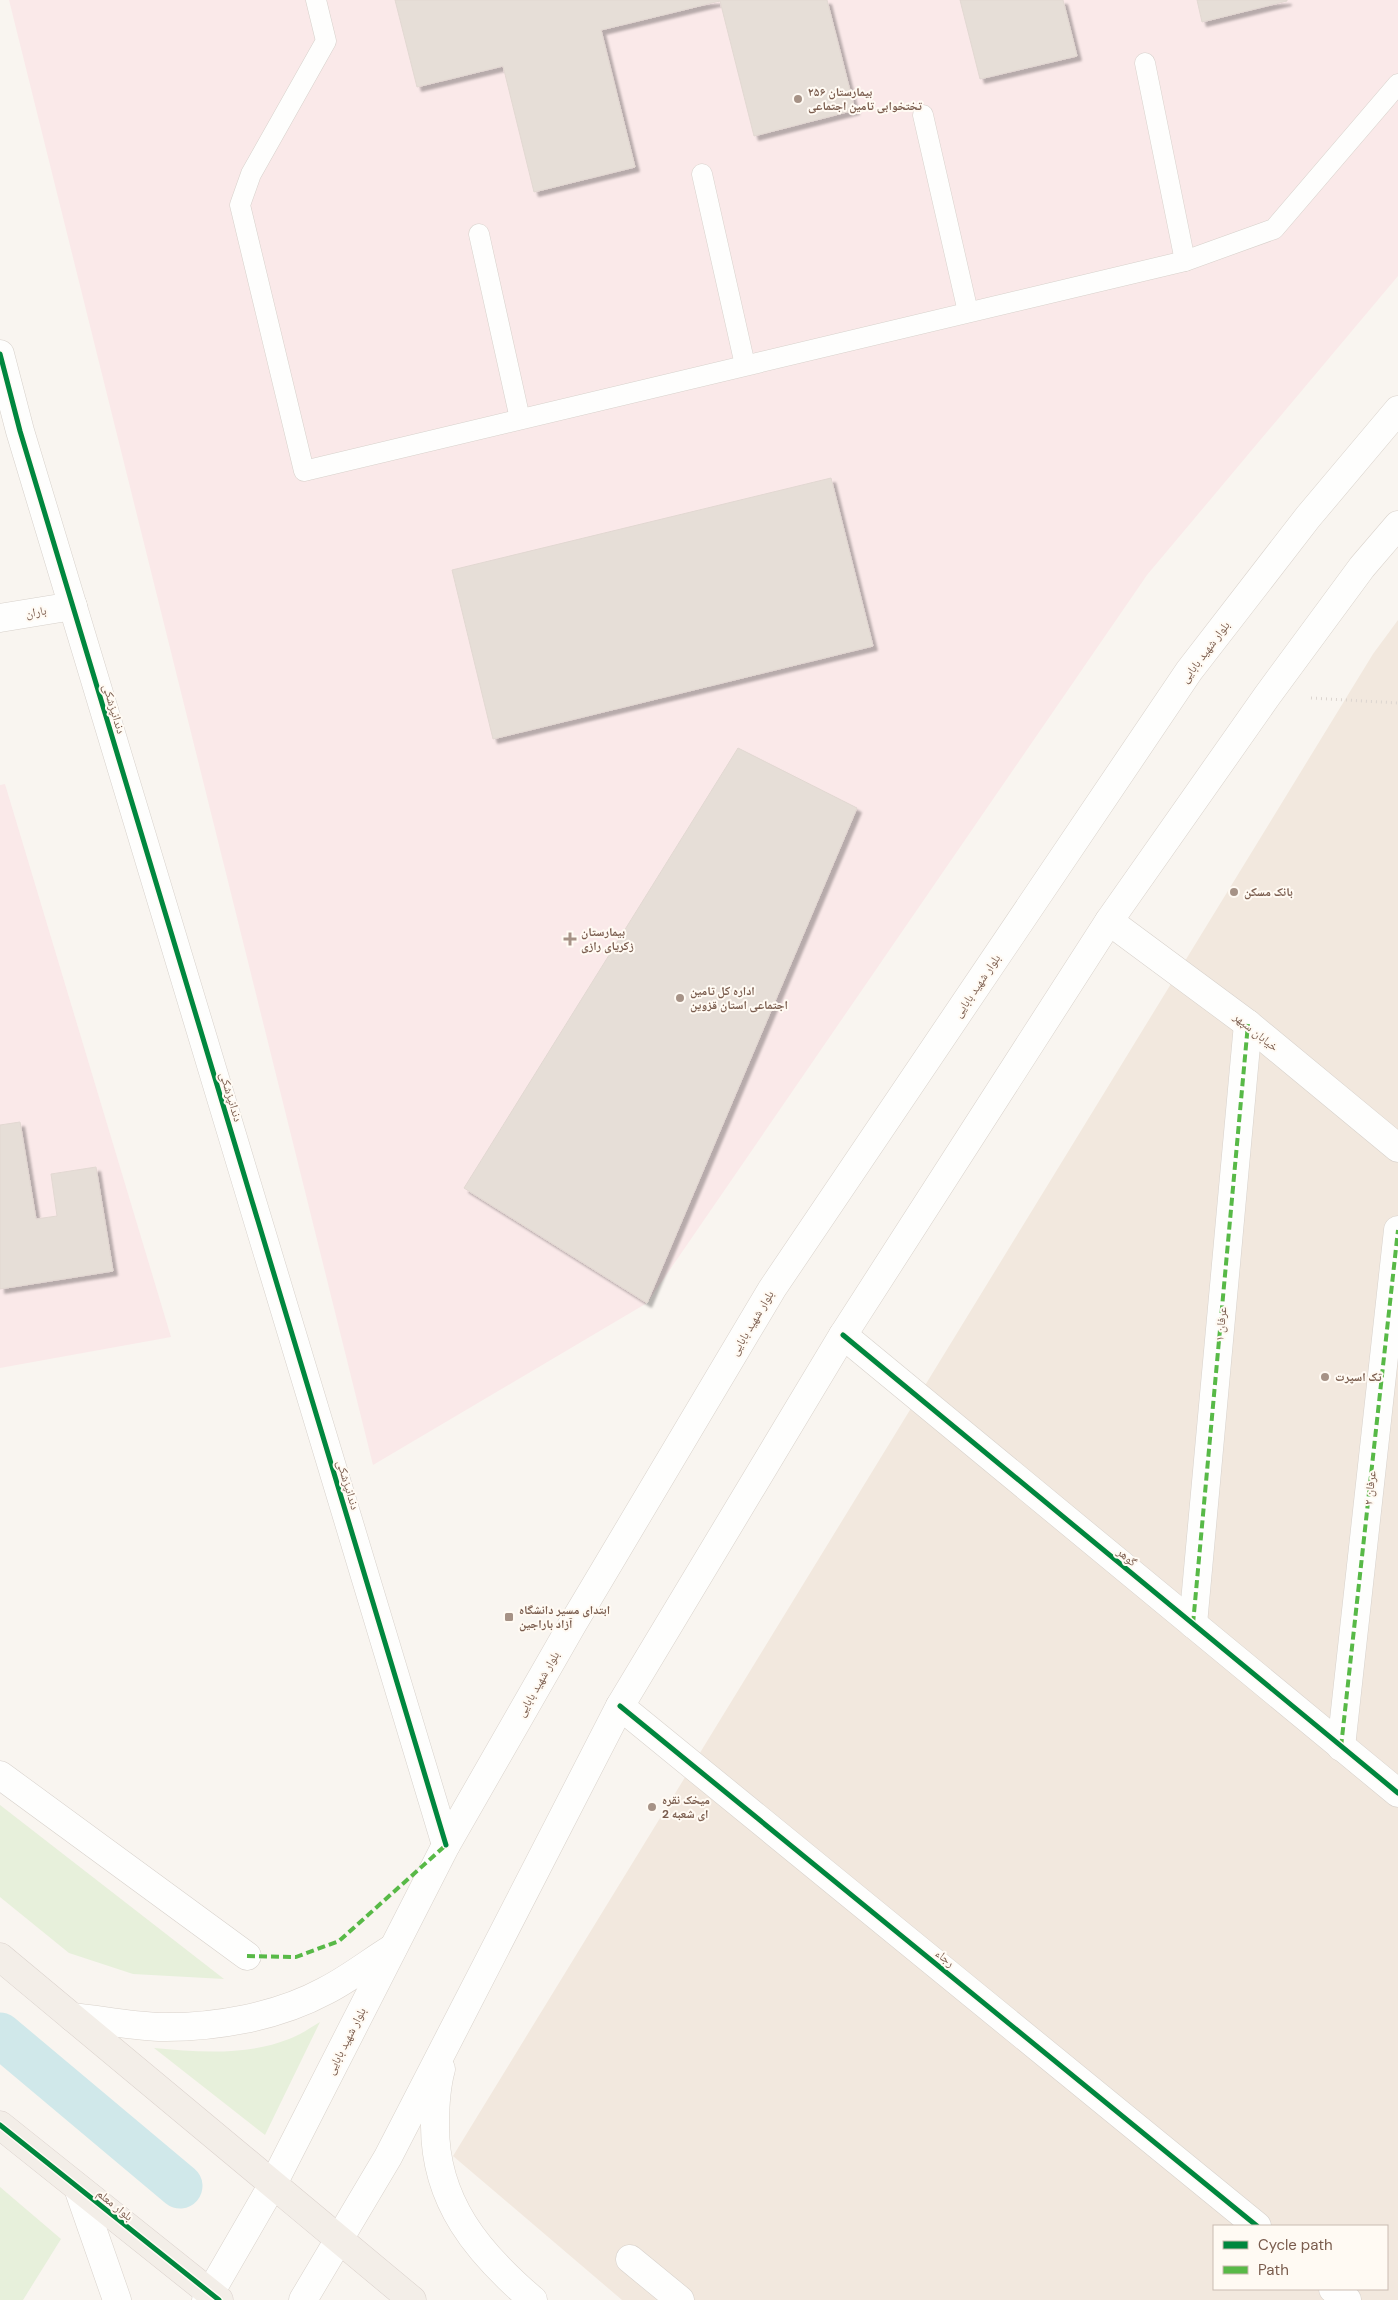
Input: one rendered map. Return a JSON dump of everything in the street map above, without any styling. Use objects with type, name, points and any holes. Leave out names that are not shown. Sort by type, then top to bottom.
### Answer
[{"type":"main road","name":"دندانپزشکی","points":[[0,354],[20,431],[446,1845]]},
{"type":"main road","name":"بلوار شهید بابایی","points":[[212,2298],[273,2184],[446,1845],[572,1625],[772,1289],[1189,671],[1308,517],[1398,410]]},
{"type":"main road","points":[[303,2300],[377,2176],[620,1706],[843,1335],[1109,922],[1267,696],[1362,567],[1398,525]]},
{"type":"main road","name":"باران","points":[[0,618],[73,606]]},
{"type":"main road","name":"خیابان سپهر","points":[[1109,922],[1248,1024],[1398,1148]]},
{"type":"main road","name":"عرفان ۱","points":[[1193,1624],[1248,1024]]},
{"type":"main road","name":"عرفان ۲","points":[[1341,1747],[1398,1230]]},
{"type":"main road","name":"گوهر","points":[[843,1335],[1398,1793]]},
{"type":"main road","name":"رجاء","points":[[620,1706],[1256,2225]]},
{"type":"main road","points":[[0,1775],[247,1956]]},
{"type":"main road","points":[[72,2017],[158,2027],[202,2026],[243,2018],[286,2008],[325,1992],[394,1947]]},
{"type":"main road","points":[[0,1957],[412,2300]]},
{"type":"main road","points":[[453,2027],[437,2083],[435,2108],[435,2143],[441,2180],[453,2208],[466,2229],[500,2272],[533,2300]]},
{"type":"main road","name":"بلوار معلم","points":[[0,2125],[212,2298]]},
{"type":"main road","points":[[78,2188],[117,2300]]},
{"type":"main road","points":[[630,2259],[680,2300]]},
{"type":"main road","points":[[1334,2290],[1347,2300]]},
{"type":"lane","points":[[316,0],[326,42],[251,174],[240,205],[304,471],[1185,261],[1274,229],[1398,84]]},
{"type":"lane","points":[[1145,63],[1185,261]]},
{"type":"lane","points":[[923,115],[968,312]]},
{"type":"lane","points":[[702,174],[745,365]]},
{"type":"lane","points":[[479,234],[520,418]]},
{"type":"path","points":[[1267,696],[1398,703]]},
{"type":"shaded area","name":"بیمارستان زکریای رازی","points":[[9,0],[1398,0],[1398,276],[1147,575],[647,1303],[373,1465]]},
{"type":"shaded area","points":[[1398,620],[1398,2300],[622,2300],[453,2156],[1373,654]]},
{"type":"shaded area","points":[[5,784],[171,1337],[0,1368],[0,785]]},
{"type":"green space","points":[[0,1805],[224,1979],[133,1974],[69,1953],[0,1897]]},
{"type":"green space","points":[[320,2022],[265,2135],[154,2048],[187,2051],[222,2051],[256,2048],[293,2037]]},
{"type":"green space","points":[[0,2187],[61,2239],[23,2300],[0,2300]]},
{"type":"building","name":"بیمارستان ۲۵۶ تختخوابی تامین اجتماعی","points":[[395,0],[827,0],[855,110],[754,136],[720,1],[601,30],[635,167],[534,192],[503,66],[417,87]]},
{"type":"building","points":[[960,0],[1063,0],[1077,56],[980,79]]},
{"type":"building","points":[[1197,0],[1287,0],[1287,1],[1202,22]]},
{"type":"building","points":[[831,478],[873,646],[493,739],[452,570]]},
{"type":"building","name":"اداره کل تامین اجتماعی استان قزوین","points":[[738,748],[857,808],[647,1303],[464,1188]]},
{"type":"building","points":[[20,1122],[36,1219],[57,1216],[51,1174],[96,1167],[113,1271],[0,1289],[0,1125]]},
{"type":"waterway","points":[[0,2035],[180,2186]]},
{"type":"marked path","points":[[1193,1624],[1248,1024]]},
{"type":"marked path","points":[[1341,1747],[1398,1230]]},
{"type":"marked path","points":[[247,1956],[296,1957],[339,1941],[446,1845]]},
{"type":"cycle path","points":[[0,354],[20,431],[446,1845]]},
{"type":"cycle path","points":[[843,1335],[1398,1793]]},
{"type":"cycle path","points":[[620,1706],[1256,2225]]},
{"type":"cycle path","points":[[0,2125],[219,2300]]},
{"type":"place","name":"بیمارستان ۲۵۶ تختخوابی تامین اجتماعی","points":[[798,99]]},
{"type":"place","name":"بانک مسکن","points":[[1234,892]]},
{"type":"place","name":"بیمارستان زکریای رازی","points":[[570,939]]},
{"type":"place","name":"اداره کل تامین اجتماعی استان قزوین","points":[[680,998]]},
{"type":"place","name":"تک اسپرت","points":[[1325,1377]]},
{"type":"place","name":"ابتدای مسیر دانشگاه آزاد باراجین","points":[[509,1617]]},
{"type":"place","name":"میخک نقره ای شعبه 2","points":[[652,1807]]}]
